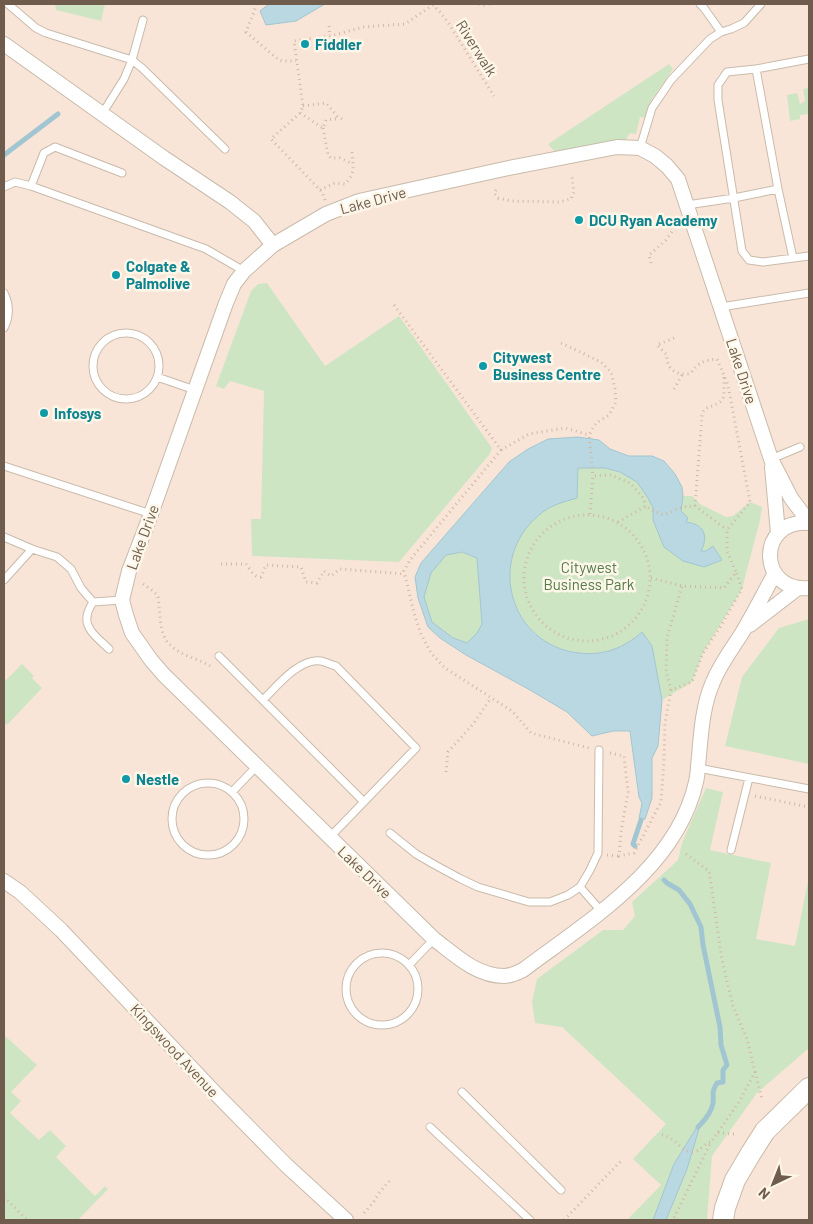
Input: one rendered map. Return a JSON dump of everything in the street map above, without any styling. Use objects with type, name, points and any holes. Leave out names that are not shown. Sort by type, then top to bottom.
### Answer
[{"type":"main road","points":[[723,1220],[734,1180],[751,1152],[765,1131],[809,1088]]},
{"type":"street","points":[[4,44],[164,158],[230,202],[254,221],[273,245]]},
{"type":"street","name":"Lake Drive","points":[[774,573],[757,608],[712,682],[700,736],[696,782],[686,813],[666,849],[642,876],[601,911],[523,970],[504,976],[489,973],[466,963],[434,939],[164,675],[132,633],[122,600],[129,570],[151,514],[226,303],[234,284],[244,271],[273,245],[296,230],[330,212],[359,201],[504,169],[617,147],[640,148],[655,156],[678,179],[771,459],[790,498],[809,522]]},
{"type":"street","name":"Lake Drive","points":[[771,459],[778,533]]},
{"type":"street","points":[[804,588],[789,586],[774,573],[770,563],[770,552],[772,542],[784,528],[792,524],[809,522]]},
{"type":"street","name":"Lake Drive","points":[[742,632],[764,614],[804,588]]},
{"type":"street","name":"Kingswood Avenue","points":[[4,881],[20,892],[61,930],[218,1096],[286,1165],[346,1220]]},
{"type":"lane","points":[[8,4],[46,34],[132,60],[225,149]]},
{"type":"lane","points":[[700,4],[721,32]]},
{"type":"lane","points":[[640,148],[652,108],[671,80],[710,40],[721,32],[744,23],[761,4]]},
{"type":"lane","points":[[102,114],[124,79],[132,60],[143,20]]},
{"type":"lane","points":[[809,59],[727,72],[718,85],[718,100],[742,251],[749,260],[763,262],[809,256]]},
{"type":"lane","points":[[756,68],[778,189],[793,258]]},
{"type":"lane","points":[[31,186],[44,153],[55,147],[122,173]]},
{"type":"lane","points":[[4,187],[15,182],[31,186],[206,250],[244,271]]},
{"type":"lane","points":[[687,205],[778,189]]},
{"type":"lane","points":[[4,293],[9,317],[4,328]]},
{"type":"lane","points":[[721,308],[809,293]]},
{"type":"lane","points":[[122,332],[136,334],[146,339],[155,349],[159,362],[157,377],[144,394],[130,399],[118,398],[105,392],[96,381],[93,370],[94,356],[99,345],[110,336],[122,332]]},
{"type":"lane","points":[[157,377],[195,390]]},
{"type":"lane","points":[[771,459],[800,447]]},
{"type":"lane","points":[[4,466],[151,514]]},
{"type":"lane","points":[[4,537],[32,549],[57,556],[71,569],[81,588],[92,602]]},
{"type":"lane","points":[[4,580],[32,549]]},
{"type":"lane","points":[[92,602],[122,600]]},
{"type":"lane","points":[[92,602],[86,620],[88,628],[109,649]]},
{"type":"lane","points":[[219,656],[364,802]]},
{"type":"lane","points":[[263,700],[292,671],[307,662],[319,660],[336,666],[416,748],[330,837]]},
{"type":"lane","points":[[390,833],[416,854],[435,865],[461,879],[500,894],[529,902],[550,902],[568,895],[580,887],[598,853],[600,750]]},
{"type":"lane","points":[[232,792],[258,766]]},
{"type":"lane","points":[[698,768],[809,789]]},
{"type":"lane","points":[[731,850],[749,778]]},
{"type":"lane","points":[[207,783],[216,784],[232,792],[243,808],[244,817],[240,836],[234,844],[217,854],[208,855],[189,849],[182,843],[176,835],[172,818],[177,801],[182,794],[198,784],[207,783]]},
{"type":"lane","points":[[580,887],[601,911]]},
{"type":"lane","points":[[409,965],[434,939]]},
{"type":"lane","points":[[376,953],[386,953],[395,955],[409,965],[415,973],[418,982],[418,992],[412,1010],[405,1017],[387,1025],[377,1024],[368,1022],[353,1010],[349,1002],[347,984],[349,975],[360,961],[376,953]]},
{"type":"lane","points":[[462,1092],[561,1190]]},
{"type":"lane","points":[[430,1127],[530,1220]]},
{"type":"path","points":[[257,4],[246,32],[279,60],[296,60],[303,106],[300,113],[271,139],[320,190],[330,212]]},
{"type":"path","name":"Riverwalk","points":[[479,4],[486,6],[489,4]]},
{"type":"path","name":"Riverwalk","points":[[296,60],[294,41],[330,36],[363,28],[405,24],[427,6],[433,5],[449,24],[494,96]]},
{"type":"path","points":[[329,26],[330,36]]},
{"type":"path","points":[[303,106],[326,104],[337,116],[344,120]]},
{"type":"path","points":[[300,113],[323,128]]},
{"type":"path","points":[[337,116],[336,119],[326,120],[323,128],[328,155],[331,158],[340,158],[353,164]]},
{"type":"path","points":[[320,190],[335,183],[345,184],[354,172],[352,152]]},
{"type":"path","points":[[496,190],[494,193],[498,198],[511,201],[558,202],[571,199],[574,192],[572,177]]},
{"type":"path","points":[[651,262],[650,254],[674,230]]},
{"type":"path","points":[[394,305],[501,450]]},
{"type":"path","points":[[671,690],[692,682],[703,653],[742,589],[727,551],[727,530],[750,502],[728,385],[724,374],[717,359],[708,359],[696,366],[690,374],[682,375],[673,370],[666,359],[667,354],[657,345],[674,338]]},
{"type":"path","points":[[561,343],[602,362],[611,372],[615,389],[616,402],[610,415],[596,423],[589,437],[593,468],[590,514]]},
{"type":"path","points":[[695,506],[702,416],[704,409],[721,403],[724,397],[724,374]]},
{"type":"path","points":[[674,389],[682,375]]},
{"type":"path","points":[[589,437],[565,428],[529,434],[501,450],[410,560],[404,571],[421,634],[431,653],[445,668],[512,711],[531,733],[624,756],[628,792],[618,856],[634,853],[661,802],[665,722],[671,690],[666,671],[667,638],[682,586]]},
{"type":"path","points":[[593,476],[611,475],[630,483],[642,496],[646,506],[664,515],[682,507],[695,506],[727,530]]},
{"type":"path","points":[[618,522],[646,506]]},
{"type":"path","points":[[590,514],[618,522],[632,532],[642,546],[649,561],[651,578],[648,599],[637,618],[621,632],[601,640],[579,641],[558,635],[541,622],[529,604],[524,583],[526,562],[535,542],[550,526],[569,517],[590,514]]},
{"type":"path","points":[[221,564],[246,564],[258,578],[261,577],[266,565],[301,567],[306,582],[317,583],[324,571],[331,576],[340,570],[405,574]]},
{"type":"path","points":[[651,578],[682,586],[724,588],[736,572]]},
{"type":"path","points":[[143,584],[152,590],[158,598],[161,626],[165,638],[174,649],[208,664],[223,674],[232,669]]},
{"type":"path","points":[[446,772],[448,752],[473,724],[491,698]]},
{"type":"path","points":[[745,793],[809,807]]},
{"type":"path","points":[[686,854],[709,871],[722,960],[733,1006],[748,1039],[762,1099]]},
{"type":"path","points":[[673,1220],[711,1142],[739,1102],[755,1072]]},
{"type":"path","points":[[717,1133],[734,1134]]},
{"type":"path","points":[[662,1135],[668,1136],[683,1149],[691,1152],[697,1152],[706,1143],[711,1142]]},
{"type":"path","points":[[564,1220],[621,1161]]},
{"type":"path","points":[[364,1213],[392,1178]]},
{"type":"path","points":[[4,1197],[27,1220]]},
{"type":"shaded area","points":[[4,4],[809,4],[809,1220],[4,1220]]},
{"type":"green space","points":[[55,4],[105,4],[101,21],[56,10]]},
{"type":"green space","points":[[669,64],[673,69],[652,99],[645,118],[640,117],[636,134],[630,133],[625,141],[554,151],[548,144]]},
{"type":"green space","points":[[809,88],[809,114],[800,115],[800,119],[790,121],[787,95],[797,93],[800,104],[805,101],[803,89]]},
{"type":"green space","points":[[267,283],[325,366],[399,316],[492,448],[489,455],[399,562],[252,556],[251,519],[261,519],[264,391],[230,381],[224,389],[216,386],[251,291],[258,284]]},
{"type":"green space","name":"Citywest Business Park","points":[[578,468],[605,468],[620,472],[637,482],[653,508],[653,520],[683,561],[706,551],[700,552],[692,522],[686,522],[681,511],[683,496],[692,496],[700,504],[726,517],[733,516],[750,502],[762,507],[742,589],[703,653],[692,682],[662,700],[652,646],[642,632],[628,643],[613,650],[588,654],[579,653],[555,646],[536,634],[522,617],[513,597],[510,575],[513,553],[523,533],[543,511],[557,504],[577,498]]},
{"type":"green space","points":[[462,552],[477,558],[482,624],[477,633],[467,643],[453,638],[432,622],[424,597],[431,573],[446,555]]},
{"type":"green space","points":[[809,619],[809,764],[725,746],[742,677],[779,628]]},
{"type":"green space","points":[[22,664],[34,676],[32,678],[42,688],[7,725],[4,722],[4,682]]},
{"type":"green space","points":[[706,788],[723,792],[710,850],[771,863],[756,939],[795,946],[809,876],[809,1048],[757,1093],[712,1156],[707,1220],[627,1220],[661,1185],[633,1159],[666,1124],[562,1027],[535,1023],[532,1002],[537,979],[603,930],[623,930],[635,916],[632,902],[678,860],[682,843]]},
{"type":"green space","points":[[4,1035],[37,1065],[11,1092],[21,1101],[10,1113],[39,1140],[50,1130],[66,1146],[56,1157],[95,1196],[105,1186],[108,1189],[78,1220],[4,1220]]},
{"type":"water","points":[[269,4],[325,4],[296,21],[266,25],[260,11]]},
{"type":"water","points":[[578,437],[599,440],[610,449],[629,456],[652,456],[664,461],[675,474],[682,487],[681,511],[688,518],[686,522],[697,525],[705,536],[701,551],[706,551],[713,546],[722,560],[704,567],[683,561],[664,547],[653,520],[653,508],[637,482],[620,472],[605,468],[578,468],[577,498],[552,506],[539,515],[523,533],[513,554],[510,576],[513,598],[522,617],[536,634],[555,647],[588,654],[605,652],[628,642],[642,632],[652,646],[662,700],[658,746],[652,758],[652,798],[645,819],[641,820],[639,819],[642,803],[639,797],[630,731],[613,731],[592,736],[567,712],[466,655],[440,638],[428,627],[418,598],[415,577],[421,563],[509,462],[528,449],[548,439]],"holes":[[[462,552],[477,558],[482,624],[477,633],[467,643],[453,638],[432,622],[424,597],[431,573],[446,555]]]},
{"type":"water","points":[[697,1127],[699,1129],[687,1169],[666,1220],[653,1220],[674,1164]]},
{"type":"waterway","points":[[4,155],[58,114]]},
{"type":"waterway","points":[[635,846],[633,844],[641,820]]},
{"type":"waterway","points":[[664,880],[679,890],[690,904],[701,927],[720,1027],[721,1045],[727,1065],[723,1070],[723,1082],[717,1083],[714,1089],[711,1109],[698,1127]]},
{"type":"place","name":"Fiddler","points":[[305,44]]},
{"type":"place","name":"DCU Ryan Academy","points":[[579,220]]},
{"type":"place","name":"Colgate & Palmolive","points":[[116,275]]},
{"type":"place","name":"Citywest Business Centre","points":[[483,366]]},
{"type":"place","name":"Infosys","points":[[44,413]]},
{"type":"place","name":"Nestle","points":[[126,779]]}]
